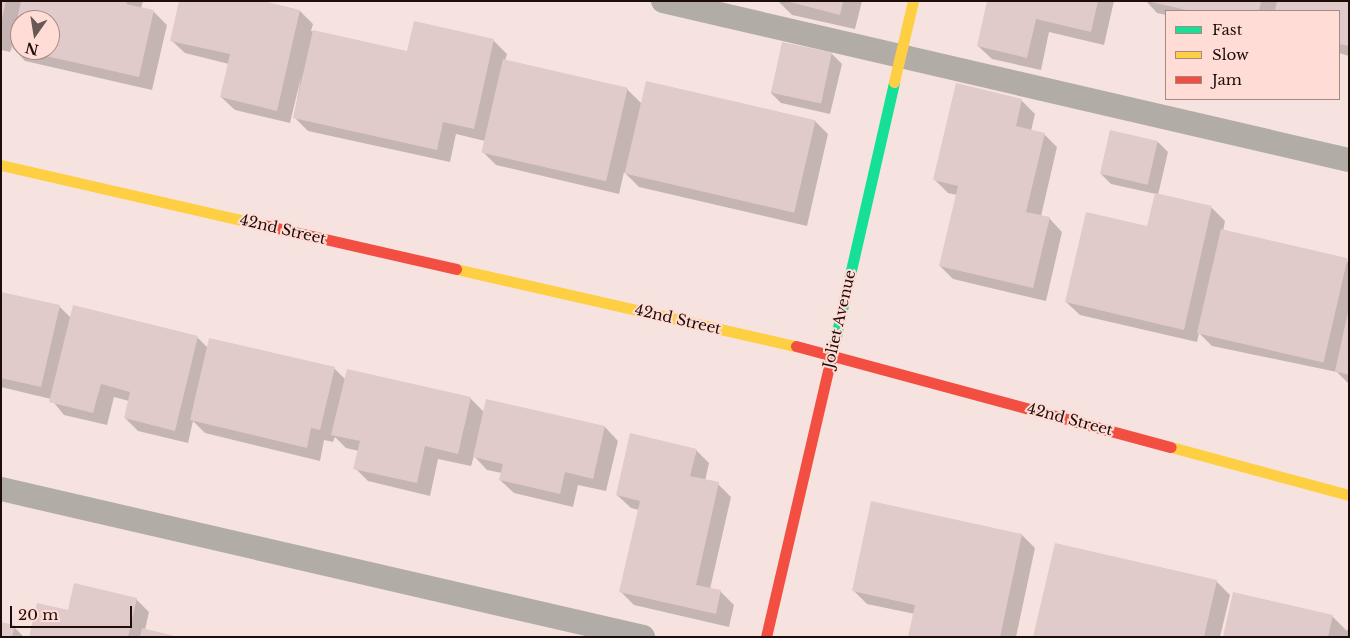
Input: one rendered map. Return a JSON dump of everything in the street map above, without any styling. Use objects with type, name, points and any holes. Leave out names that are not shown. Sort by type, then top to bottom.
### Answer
[{"type":"street","name":"Joliet Avenue","points":[[766,637],[913,1]]},
{"type":"street","name":"42nd Street","points":[[1,165],[831,354],[1349,495]]},
{"type":"lane","points":[[663,1],[1349,160]]},
{"type":"lane","points":[[1,489],[643,637]]},
{"type":"building","points":[[1,1],[6,1],[2,19],[1,19]]},
{"type":"building","points":[[21,1],[127,1],[126,4],[154,10],[139,77],[60,59],[60,10],[19,10]]},
{"type":"building","points":[[179,1],[263,1],[300,10],[277,111],[220,97],[230,54],[170,41]]},
{"type":"building","points":[[786,1],[843,1],[840,15]]},
{"type":"building","points":[[987,1],[1098,1],[1091,32],[1036,19],[1027,58],[977,46]]},
{"type":"building","points":[[1261,1],[1259,10],[1187,10],[1151,2]]},
{"type":"building","points":[[1277,1],[1349,1],[1349,46],[1340,44],[1340,10],[1275,10]]},
{"type":"building","points":[[414,21],[494,39],[474,129],[443,122],[437,150],[293,118],[313,30],[407,51]]},
{"type":"building","points":[[782,42],[832,53],[821,103],[771,93]]},
{"type":"building","points":[[503,59],[628,88],[606,181],[481,153]]},
{"type":"building","points":[[646,81],[816,120],[794,213],[625,174]]},
{"type":"building","points":[[956,83],[1022,99],[1016,126],[1045,133],[1026,212],[1050,217],[1033,288],[939,266],[958,186],[933,180]]},
{"type":"building","points":[[1110,130],[1158,141],[1148,185],[1100,174]]},
{"type":"building","points":[[1155,193],[1212,206],[1184,330],[1065,302],[1086,212],[1147,226]]},
{"type":"building","points":[[1221,229],[1348,258],[1324,363],[1197,333]]},
{"type":"building","points":[[1,292],[60,305],[41,387],[1,378]]},
{"type":"building","points":[[73,305],[198,336],[175,431],[124,418],[130,392],[101,384],[93,413],[49,402]]},
{"type":"building","points":[[1349,313],[1349,375],[1335,371]]},
{"type":"building","points":[[209,338],[335,367],[320,430],[311,428],[307,448],[190,420]]},
{"type":"building","points":[[347,369],[471,397],[458,454],[425,446],[417,483],[353,469],[360,441],[331,435]]},
{"type":"building","points":[[486,399],[605,426],[593,479],[565,472],[560,494],[499,480],[503,464],[473,457]]},
{"type":"building","points":[[630,433],[697,449],[690,476],[719,482],[696,585],[721,590],[716,614],[619,592],[640,501],[616,495]]},
{"type":"building","points":[[871,501],[1022,534],[1000,637],[908,637],[915,605],[852,591]]},
{"type":"building","points":[[1055,543],[1217,580],[1204,637],[1033,637]]},
{"type":"building","points":[[74,583],[137,598],[128,637],[29,637],[37,603],[68,610]]},
{"type":"building","points":[[1233,592],[1333,615],[1328,637],[1223,637]]},
{"type":"building","points":[[1,622],[15,625],[12,637],[1,637]]},
{"type":"building","points":[[142,628],[175,636],[175,637],[140,637]]},
{"type":"traffic: fast","points":[[830,362],[894,82]]},
{"type":"traffic: slow","points":[[894,82],[913,1]]},
{"type":"traffic: slow","points":[[1,165],[264,225]]},
{"type":"traffic: slow","points":[[456,269],[796,346]]},
{"type":"traffic: slow","points":[[1171,447],[1349,495]]},
{"type":"traffic: jam","points":[[264,225],[456,269]]},
{"type":"traffic: jam","points":[[796,346],[1171,447]]},
{"type":"traffic: jam","points":[[766,637],[830,362]]}]
